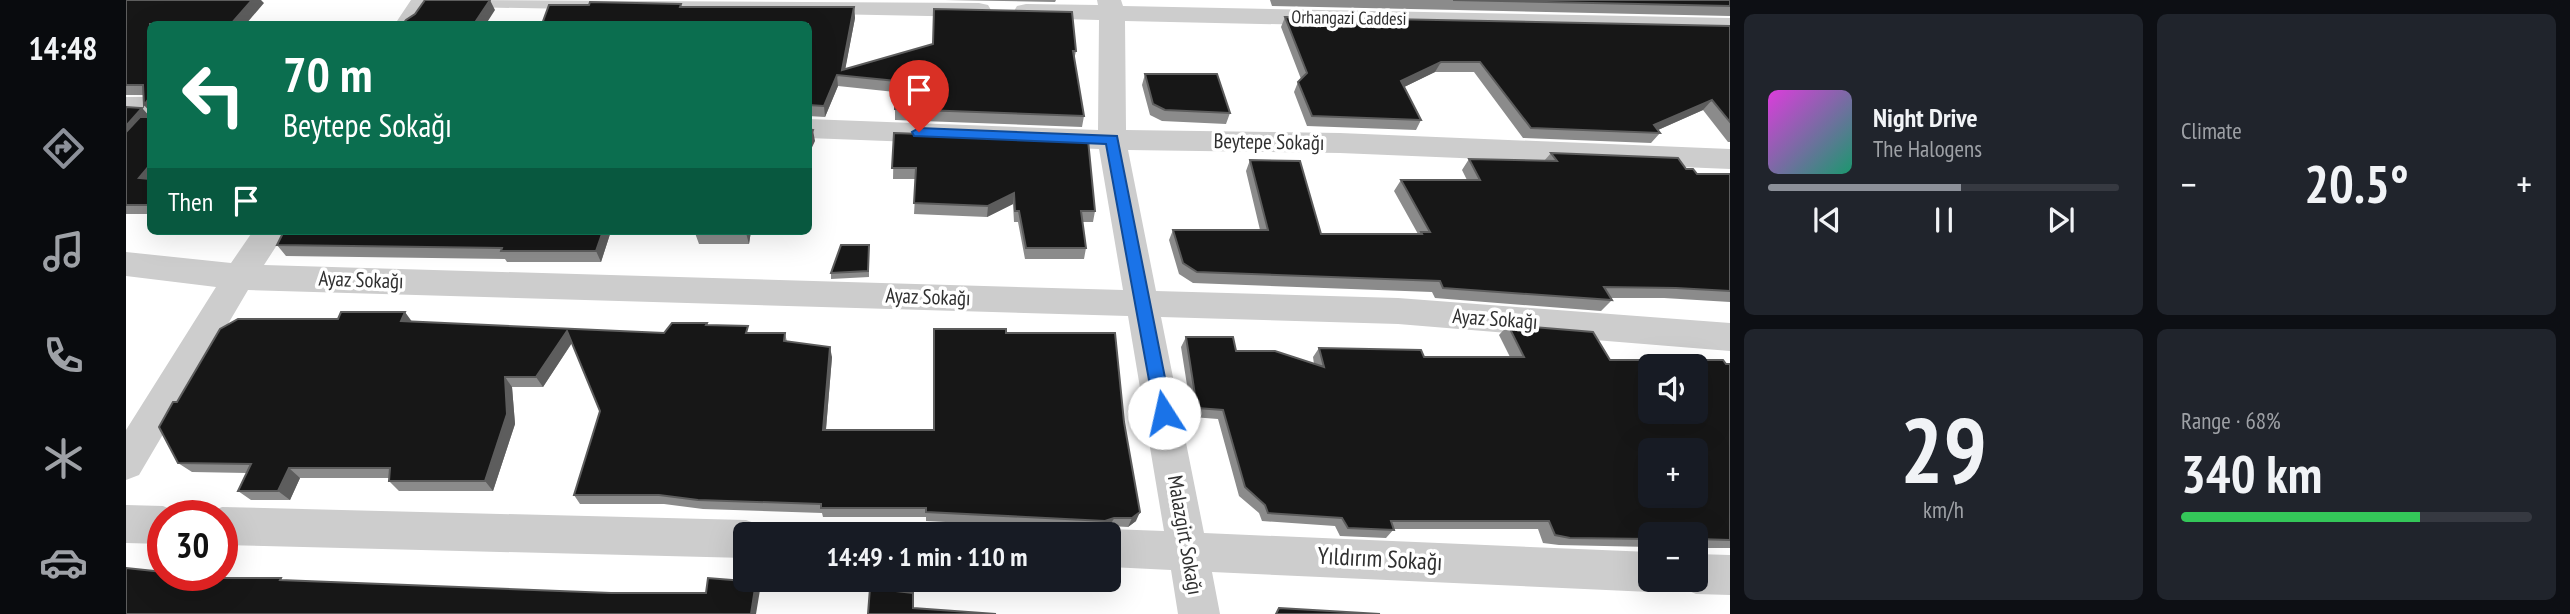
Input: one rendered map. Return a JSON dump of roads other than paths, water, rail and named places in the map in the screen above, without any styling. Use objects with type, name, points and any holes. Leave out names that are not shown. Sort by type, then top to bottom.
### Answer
[{"type":"street","points":[[409,21],[423,0]]},
{"type":"street","name":"Orhangazi Caddesi","points":[[465,0],[1110,7],[1730,26]]},
{"type":"street","name":"Malazgirt Sokağı","points":[[1110,7],[1112,139],[1199,614]]},
{"type":"street","points":[[126,106],[147,106]]},
{"type":"street","name":"Beytepe Sokağı","points":[[812,128],[1112,139],[1306,142],[1730,159]]},
{"type":"street","points":[[126,463],[239,276],[267,235]]},
{"type":"street","name":"Ayaz Sokağı","points":[[133,271],[1398,312],[1730,337]]},
{"type":"street","points":[[126,524],[147,524]]},
{"type":"street","points":[[238,526],[733,539]]},
{"type":"street","name":"Yıldırım Sokağı","points":[[1121,548],[1638,571]]},
{"type":"street","points":[[1708,574],[1730,575]]}]
